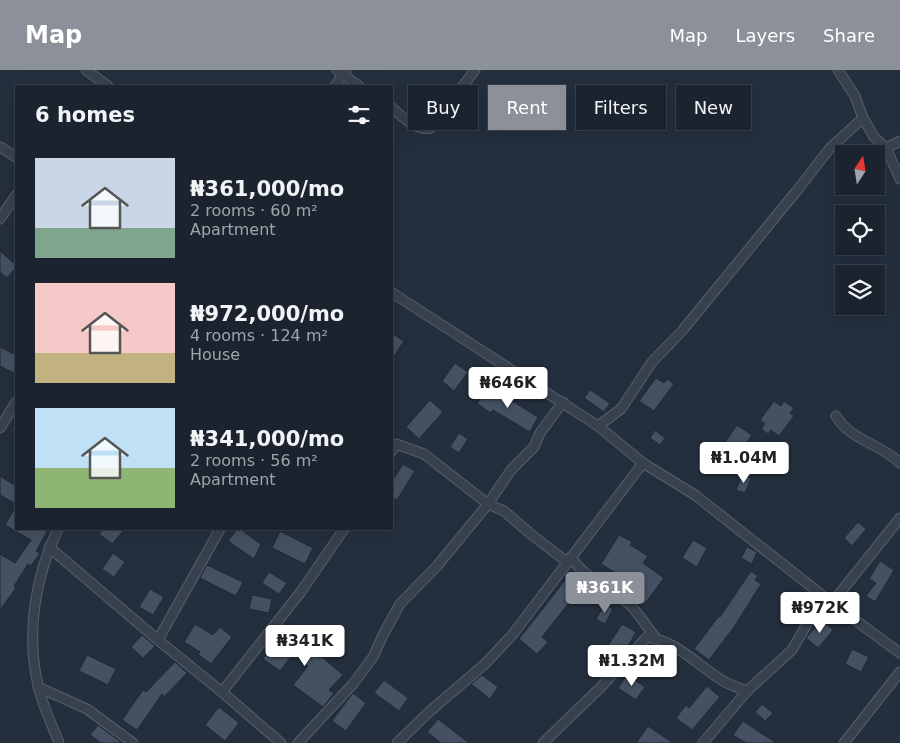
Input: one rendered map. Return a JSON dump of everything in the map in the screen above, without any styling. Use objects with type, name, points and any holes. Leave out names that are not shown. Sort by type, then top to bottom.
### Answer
[{"type":"street","points":[[86,70],[107,85]]},
{"type":"street","points":[[393,109],[417,128],[430,128],[475,70]]},
{"type":"street","points":[[838,70],[855,96],[863,118],[874,137],[886,148],[900,179]]},
{"type":"street","points":[[336,85],[342,72],[358,85]]},
{"type":"street","points":[[598,426],[621,409],[652,362],[682,331],[830,148],[863,118]]},
{"type":"street","points":[[886,148],[900,141]]},
{"type":"street","points":[[0,147],[15,156]]},
{"type":"street","points":[[0,219],[15,196]]},
{"type":"street","points":[[393,293],[598,426],[643,463],[695,495],[832,603],[900,653]]},
{"type":"street","points":[[298,743],[334,706],[374,657],[383,635],[400,604],[437,566],[488,504],[511,470],[534,447],[540,433],[563,402]]},
{"type":"street","points":[[0,428],[15,404]]},
{"type":"street","points":[[836,416],[841,425],[893,455],[900,462]]},
{"type":"street","points":[[393,446],[424,454],[488,504],[504,511],[532,535],[575,563],[630,605],[656,638]]},
{"type":"street","points":[[397,743],[429,712],[486,663],[513,634],[643,463]]},
{"type":"street","points":[[832,603],[900,518]]},
{"type":"street","points":[[58,530],[49,547],[34,612],[34,657],[38,687],[59,743]]},
{"type":"street","points":[[158,640],[219,530]]},
{"type":"street","points":[[222,692],[300,593],[343,530]]},
{"type":"street","points":[[49,547],[281,743]]},
{"type":"street","points":[[703,743],[747,691],[792,650],[823,596]]},
{"type":"street","points":[[543,743],[600,688],[647,637],[669,643],[724,682],[747,691]]},
{"type":"street","points":[[844,743],[900,672]]},
{"type":"street","points":[[38,687],[87,709],[133,743]]},
{"type":"building","points":[[0,251],[15,264],[15,269],[7,278],[0,272]]},
{"type":"building","points":[[393,334],[404,341],[393,358]]},
{"type":"building","points":[[0,347],[15,354],[15,374],[0,366]]},
{"type":"building","points":[[455,363],[468,372],[454,391],[442,381]]},
{"type":"building","points":[[656,378],[664,383],[667,379],[674,384],[654,411],[639,401]]},
{"type":"building","points":[[490,387],[506,400],[507,398],[538,417],[530,432],[493,410],[490,413],[477,403]]},
{"type":"building","points":[[590,390],[610,403],[604,412],[584,398]]},
{"type":"building","points":[[430,400],[443,412],[419,439],[406,427]]},
{"type":"building","points":[[774,401],[781,406],[784,401],[794,408],[790,413],[794,416],[779,436],[771,430],[768,434],[761,429],[765,424],[760,420]]},
{"type":"building","points":[[737,425],[752,435],[726,473],[711,463]]},
{"type":"building","points":[[655,430],[665,438],[660,445],[650,438]]},
{"type":"building","points":[[459,433],[468,439],[459,453],[450,447]]},
{"type":"building","points":[[403,464],[415,471],[397,500],[393,498],[393,480]]},
{"type":"building","points":[[742,475],[751,478],[745,493],[736,490]]},
{"type":"building","points":[[0,476],[15,485],[15,503],[0,495]]},
{"type":"building","points":[[15,508],[15,530],[44,530],[47,532],[36,551],[40,553],[31,566],[28,564],[14,586],[16,588],[0,610],[0,554],[15,563],[31,540],[5,525]]},
{"type":"building","points":[[858,522],[866,529],[852,546],[844,538]]},
{"type":"building","points":[[103,530],[124,530],[112,544],[99,534]]},
{"type":"building","points":[[236,530],[241,530],[261,544],[254,559],[228,541]]},
{"type":"building","points":[[280,531],[313,548],[305,564],[272,548]]},
{"type":"building","points":[[619,535],[632,542],[630,545],[648,556],[643,563],[664,578],[644,605],[631,595],[634,591],[614,578],[617,574],[601,564]]},
{"type":"building","points":[[693,540],[707,548],[697,567],[682,558]]},
{"type":"building","points":[[747,547],[757,552],[752,564],[741,558]]},
{"type":"building","points":[[113,553],[125,562],[114,577],[102,569]]},
{"type":"building","points":[[880,561],[894,570],[875,602],[866,596],[876,583],[869,579]]},
{"type":"building","points":[[207,565],[243,582],[236,596],[200,578]]},
{"type":"building","points":[[751,571],[758,576],[755,580],[761,584],[734,627],[709,660],[694,649],[720,617]]},
{"type":"building","points":[[269,572],[287,583],[279,594],[262,583]]},
{"type":"building","points":[[570,574],[584,584],[542,637],[548,642],[537,654],[519,639]]},
{"type":"building","points":[[150,589],[164,597],[153,615],[139,607]]},
{"type":"building","points":[[252,595],[272,599],[269,613],[249,609]]},
{"type":"building","points":[[605,604],[613,609],[605,624],[596,619]]},
{"type":"building","points":[[822,620],[833,630],[818,648],[806,638]]},
{"type":"building","points":[[195,624],[213,635],[220,627],[232,637],[211,664],[198,654],[200,652],[184,642]]},
{"type":"building","points":[[622,624],[636,632],[626,650],[616,661],[604,652]]},
{"type":"building","points":[[287,628],[320,658],[321,656],[343,675],[329,690],[334,693],[323,707],[293,685],[308,666],[294,653],[280,671],[263,659],[277,638]]},
{"type":"building","points":[[142,635],[155,646],[143,658],[131,647]]},
{"type":"building","points":[[852,649],[869,657],[861,672],[845,664]]},
{"type":"building","points":[[87,655],[116,669],[108,685],[79,671]]},
{"type":"building","points":[[175,662],[187,673],[164,697],[162,694],[137,730],[122,720],[143,690],[146,692]]},
{"type":"building","points":[[482,675],[498,687],[490,699],[471,684]]},
{"type":"building","points":[[627,675],[645,687],[636,700],[618,688]]},
{"type":"building","points":[[384,680],[408,698],[399,711],[374,693]]},
{"type":"building","points":[[707,686],[720,697],[692,730],[676,718],[686,705],[689,708]]},
{"type":"building","points":[[353,693],[366,703],[346,731],[332,721]]},
{"type":"building","points":[[762,704],[773,713],[765,721],[755,712]]},
{"type":"building","points":[[219,707],[239,723],[225,741],[205,725]]},
{"type":"building","points":[[438,719],[469,743],[441,743],[427,732]]},
{"type":"building","points":[[743,721],[777,743],[746,743],[733,735]]},
{"type":"building","points":[[98,725],[122,743],[101,743],[90,735]]},
{"type":"building","points":[[648,726],[673,743],[636,743]]}]
